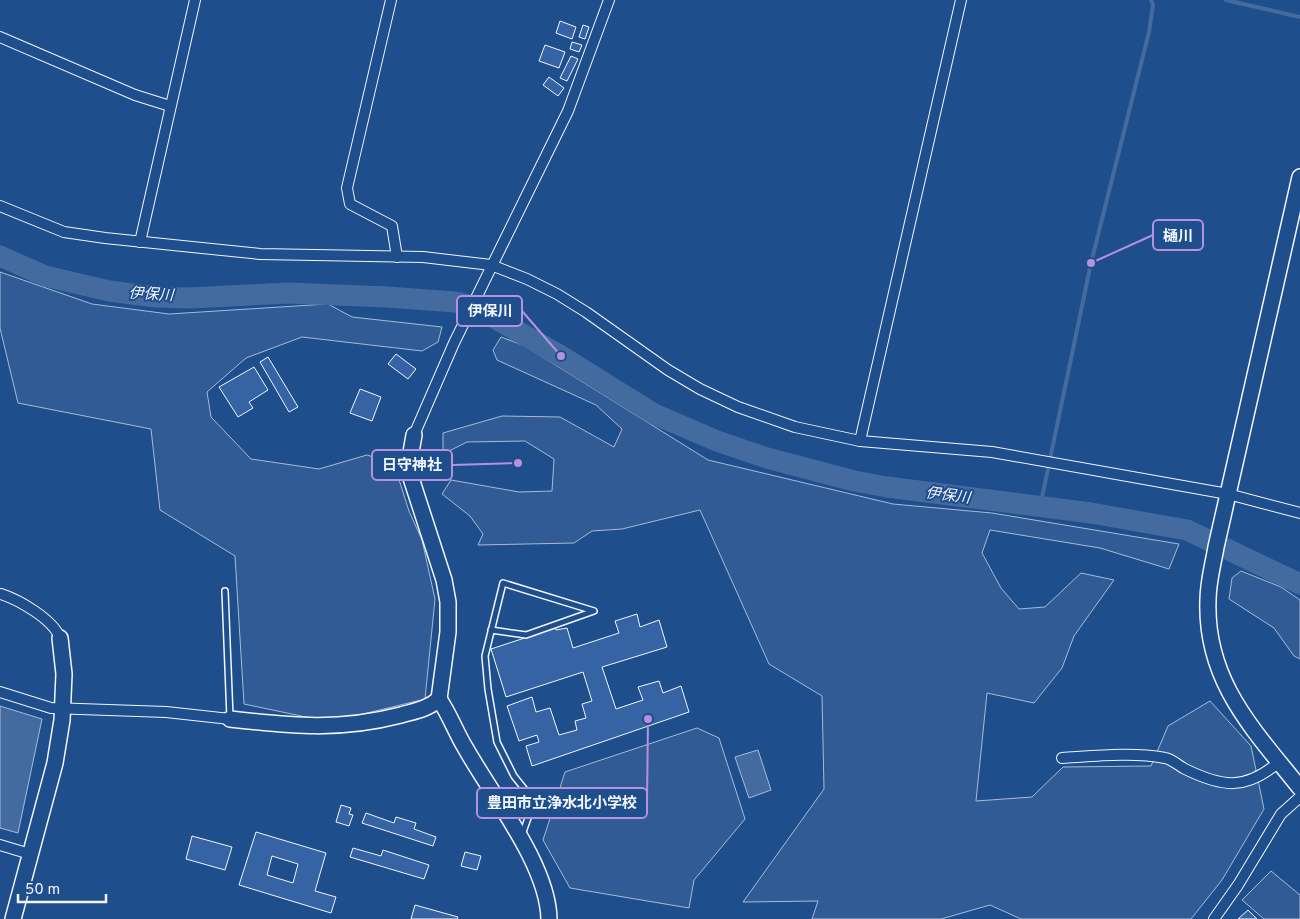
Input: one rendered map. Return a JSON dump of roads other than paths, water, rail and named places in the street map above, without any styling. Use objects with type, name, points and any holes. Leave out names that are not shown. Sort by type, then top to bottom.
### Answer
[{"type":"street","points":[[140,242],[194,0]]},
{"type":"street","points":[[390,0],[346,188],[350,204],[392,226],[397,257]]},
{"type":"street","points":[[0,692],[51,708],[166,712],[292,726],[346,726],[422,709],[433,705],[439,699],[448,632],[448,602],[444,580],[411,478],[410,458],[414,435],[454,343],[568,111],[609,0]]},
{"type":"street","points":[[860,441],[961,0]]},
{"type":"street","points":[[0,37],[135,95],[170,106]]},
{"type":"street","points":[[1300,177],[1209,586],[1210,636],[1218,670],[1238,710],[1300,788]]},
{"type":"street","points":[[0,206],[64,232],[260,254],[423,257],[527,279],[586,312],[668,370],[700,389],[738,407],[786,424],[860,441],[992,452],[1062,464],[1300,514]]},
{"type":"street","points":[[0,595],[26,604],[55,629],[60,638],[64,674],[63,708],[55,763],[13,919]]},
{"type":"street","points":[[439,699],[451,718],[464,747],[521,840],[544,884],[549,919]]},
{"type":"street","points":[[1062,758],[1153,756],[1168,758],[1211,781],[1229,785],[1253,779],[1279,762]]},
{"type":"street","points":[[1214,919],[1238,886],[1281,814],[1300,797]]},
{"type":"street","points":[[0,845],[30,854]]},
{"type":"lane","points":[[491,630],[526,635],[594,611],[503,583],[491,630],[485,656],[497,742],[514,776],[534,801],[521,840]]},
{"type":"lane","points":[[225,591],[230,719]]},
{"type":"waterway","points":[[1040,507],[1091,263],[1149,32],[1153,5],[1151,0]]},
{"type":"waterway","points":[[1226,0],[1300,17]]},
{"type":"waterway","name":"伊保川","points":[[0,256],[45,276],[109,291],[155,297],[190,298],[288,293],[387,297],[455,302],[473,306],[561,356],[654,414],[717,441],[767,458],[854,481],[887,487],[1091,513],[1187,530],[1300,584]]},
{"type":"place","name":"樋川","points":[[1091,263]]},
{"type":"place","name":"伊保川","points":[[561,356]]},
{"type":"place","name":"日守神社","points":[[518,463]]},
{"type":"place","name":"豊田市立浄水北小学校","points":[[648,719]]}]
